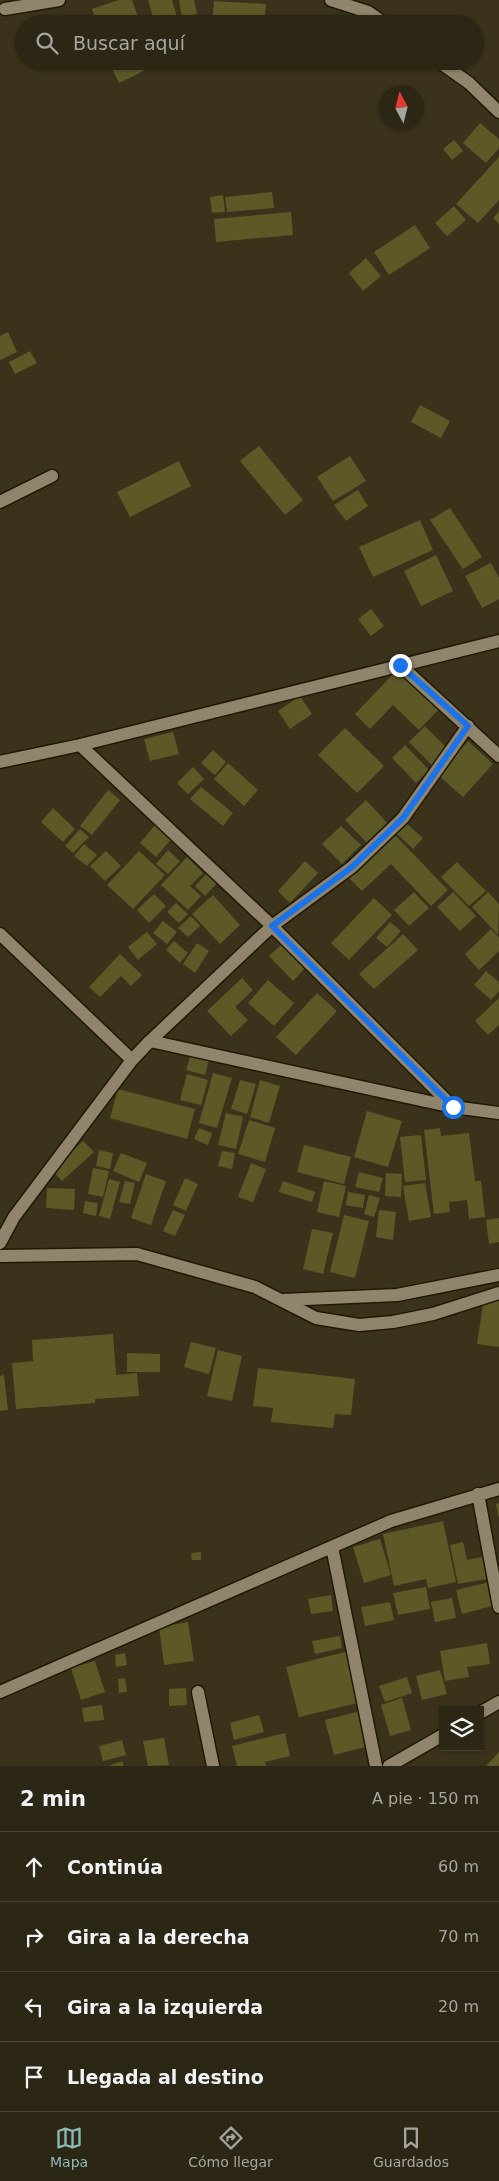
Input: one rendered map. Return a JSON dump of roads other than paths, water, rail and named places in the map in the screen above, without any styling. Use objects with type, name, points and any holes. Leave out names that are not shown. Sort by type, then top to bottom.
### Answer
[{"type":"street","points":[[2,11],[22,0]]},
{"type":"street","points":[[2,11],[59,0]]},
{"type":"street","points":[[331,0],[372,15]]},
{"type":"street","points":[[451,70],[469,83],[499,112]]},
{"type":"street","points":[[0,502],[52,476]]},
{"type":"street","points":[[0,762],[80,745],[499,640]]},
{"type":"street","points":[[400,665],[499,756]]},
{"type":"street","points":[[0,1243],[14,1216],[132,1060],[272,926],[352,867],[403,818],[468,726]]},
{"type":"street","points":[[80,745],[272,926],[453,1107]]},
{"type":"street","points":[[0,934],[132,1060]]},
{"type":"street","points":[[150,1041],[453,1107],[499,1113]]},
{"type":"street","points":[[0,1256],[137,1254],[255,1287],[316,1318],[358,1325],[393,1322],[433,1314],[499,1294]]},
{"type":"street","points":[[283,1300],[397,1295],[499,1275]]},
{"type":"street","points":[[0,1692],[391,1521],[499,1489]]},
{"type":"street","points":[[478,1494],[499,1607]]},
{"type":"street","points":[[332,1547],[376,1766]]},
{"type":"street","points":[[198,1692],[213,1766]]},
{"type":"street","points":[[484,1711],[499,1702]]},
{"type":"street","points":[[389,1766],[439,1737]]}]
